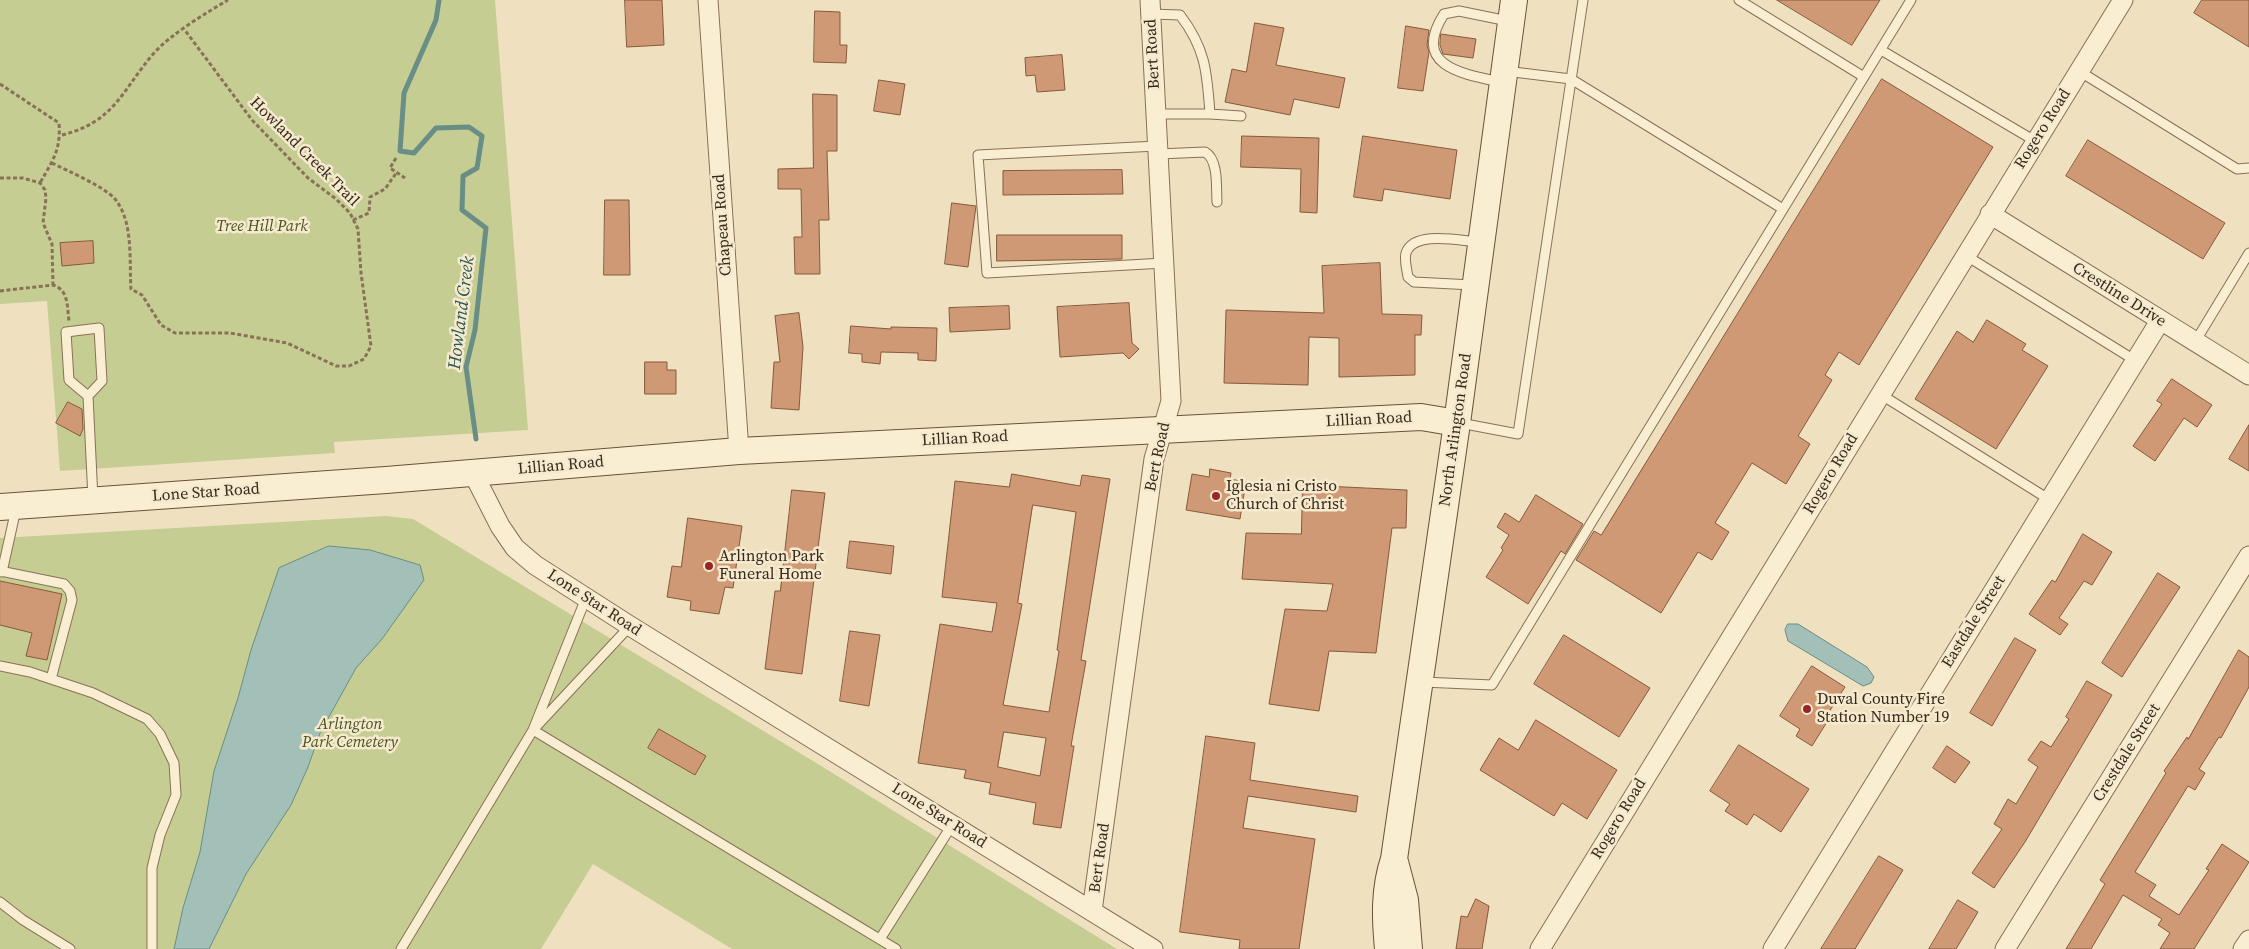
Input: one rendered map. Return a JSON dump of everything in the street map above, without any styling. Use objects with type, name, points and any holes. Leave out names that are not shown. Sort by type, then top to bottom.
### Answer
[{"type":"street","name":"Chapeau Road","points":[[708,0],[739,451]]},
{"type":"street","name":"Rogero Road","points":[[1540,949],[2123,0]]},
{"type":"street","name":"Bert Road","points":[[1092,911],[1154,459],[1171,401],[1150,7]]},
{"type":"street","name":"North Arlington Road","points":[[1388,949],[1384,908],[1387,884],[1394,859],[1420,682],[1513,11]]},
{"type":"street","name":"Crestline Drive","points":[[1990,214],[2249,375]]},
{"type":"street","name":"Eastdale Street","points":[[1773,949],[2160,321]]},
{"type":"street","name":"Lillian Road","points":[[473,473],[739,451],[1421,417],[1457,423]]},
{"type":"street","name":"Lone Star Road","points":[[8,506],[93,502],[473,473],[500,526],[516,548],[535,565],[630,626],[1153,949]]},
{"type":"street","name":"Crestdale Street","points":[[2005,949],[2249,556]]},
{"type":"street","name":"North Arlington Road","points":[[1394,859],[1405,900],[1409,949]]},
{"type":"street","points":[[1379,949],[1375,907],[1387,884]]},
{"type":"street","points":[[2243,949],[2249,940]]},
{"type":"lane","points":[[1457,423],[1518,434],[1583,0]]},
{"type":"lane","points":[[1739,0],[1864,77]]},
{"type":"lane","points":[[1420,682],[1492,684],[1911,0]]},
{"type":"lane","points":[[1150,7],[1180,15],[1193,32],[1206,66],[1210,114]]},
{"type":"lane","points":[[1513,11],[1459,11],[1444,14],[1435,35],[1434,51],[1440,61],[1461,74],[1571,79],[1783,209]]},
{"type":"lane","points":[[1880,50],[2035,141]]},
{"type":"lane","points":[[2078,72],[2236,169],[2249,168]]},
{"type":"lane","points":[[1156,114],[1241,116]]},
{"type":"lane","points":[[1164,263],[987,273],[978,155],[1158,150],[1205,152],[1214,163],[1217,202]]},
{"type":"lane","points":[[1476,286],[1414,282],[1408,277],[1406,257],[1410,244],[1415,241],[1431,239],[1482,242]]},
{"type":"lane","points":[[2195,342],[2249,253]]},
{"type":"lane","points":[[1965,255],[2136,361]]},
{"type":"lane","points":[[88,396],[69,380],[66,332],[99,328],[102,381],[88,396],[93,502]]},
{"type":"lane","points":[[1880,394],[2050,500]]},
{"type":"lane","points":[[8,506],[1,572],[64,584],[70,591],[72,600],[51,679]]},
{"type":"lane","points":[[401,949],[533,730],[586,598]]},
{"type":"lane","points":[[533,730],[630,626]]},
{"type":"lane","points":[[0,666],[51,679],[93,693],[147,719],[160,734],[174,763],[176,795],[160,835],[152,868],[152,949]]},
{"type":"lane","points":[[533,730],[896,949]]},
{"type":"lane","points":[[880,939],[952,825]]},
{"type":"lane","points":[[0,902],[23,920],[70,949]]},
{"type":"path","points":[[62,134],[80,130],[96,122],[120,100],[154,52],[197,19],[228,0]]},
{"type":"path","name":"Howland Creek Trail","points":[[52,163],[115,198],[123,212],[127,230],[131,289],[142,295],[161,325],[175,333],[230,333],[288,343],[336,366],[349,366],[364,358],[371,346],[360,273],[358,229],[354,220],[336,199],[308,178],[252,120],[184,30]]},
{"type":"path","points":[[0,84],[59,123],[60,138],[57,154],[40,183]]},
{"type":"path","points":[[396,158],[390,168],[405,178]]},
{"type":"path","points":[[354,220],[369,212],[370,197],[385,190],[397,172]]},
{"type":"path","points":[[0,178],[23,178],[40,183],[45,190],[43,223],[52,244],[53,285]]},
{"type":"path","points":[[0,291],[58,286],[64,293],[70,332]]},
{"type":"green space","name":"Tree Hill Park","points":[[0,0],[495,0],[528,430],[334,442],[335,453],[60,471],[47,301],[0,304]]},
{"type":"green space","name":"Arlington Park Cemetery","points":[[386,516],[413,519],[813,761],[1117,949],[732,949],[593,864],[541,949],[0,949],[0,538]]},
{"type":"water","points":[[329,546],[370,550],[420,565],[424,580],[382,639],[356,668],[320,733],[308,767],[291,805],[246,874],[209,949],[174,949],[183,908],[200,852],[214,771],[238,698],[251,650],[279,568]]},
{"type":"water","points":[[1788,624],[1798,624],[1867,667],[1874,677],[1871,683],[1863,686],[1788,641],[1785,630]]},
{"type":"building","points":[[625,0],[662,0],[664,45],[627,47]]},
{"type":"building","points":[[1777,0],[1880,0],[1852,45]]},
{"type":"building","points":[[2202,0],[2249,0],[2249,47],[2194,13]]},
{"type":"building","points":[[815,11],[840,12],[840,45],[847,45],[846,63],[814,62]]},
{"type":"building","points":[[1255,23],[1284,28],[1276,65],[1345,78],[1339,108],[1294,99],[1290,115],[1225,102],[1232,69],[1246,72]]},
{"type":"building","points":[[1406,26],[1429,30],[1427,45],[1429,52],[1423,91],[1398,88]]},
{"type":"building","points":[[1441,34],[1476,39],[1473,58],[1443,54],[1440,45]]},
{"type":"building","points":[[1062,55],[1065,90],[1037,92],[1035,75],[1026,76],[1025,58]]},
{"type":"building","points":[[1882,79],[1993,147],[1859,365],[1839,352],[1825,375],[1832,380],[1798,436],[1810,444],[1786,484],[1752,463],[1715,523],[1729,532],[1712,560],[1698,552],[1661,613],[1576,560],[1594,531],[1601,535]]},
{"type":"building","points":[[879,80],[905,84],[900,115],[874,111]]},
{"type":"building","points":[[813,94],[837,95],[837,151],[827,151],[829,220],[819,220],[820,274],[795,274],[794,237],[802,237],[801,189],[778,189],[778,169],[813,168]]},
{"type":"building","points":[[1242,136],[1319,138],[1317,213],[1300,212],[1301,169],[1241,167]]},
{"type":"building","points":[[1363,136],[1457,150],[1450,199],[1384,189],[1382,201],[1354,197]]},
{"type":"building","points":[[2088,140],[2225,223],[2203,259],[2066,176]]},
{"type":"building","points":[[1122,170],[1123,194],[1003,195],[1003,171]]},
{"type":"building","points":[[605,200],[629,200],[630,275],[604,275]]},
{"type":"building","points":[[952,203],[976,206],[968,267],[945,264]]},
{"type":"building","points":[[997,235],[1122,235],[1122,259],[997,261]]},
{"type":"building","points":[[93,241],[94,263],[62,266],[60,243]]},
{"type":"building","points":[[1380,263],[1382,314],[1422,315],[1421,335],[1415,335],[1415,375],[1339,377],[1339,338],[1309,337],[1308,385],[1224,383],[1226,310],[1324,313],[1322,266]]},
{"type":"building","points":[[1129,303],[1132,343],[1139,349],[1129,359],[1123,353],[1060,357],[1057,307]]},
{"type":"building","points":[[1009,306],[1010,329],[950,332],[949,308]]},
{"type":"building","points":[[799,313],[803,347],[799,410],[771,408],[774,362],[780,362],[775,316]]},
{"type":"building","points":[[1987,320],[2026,344],[2022,350],[2048,366],[1996,449],[1915,399],[1957,331],[1973,342]]},
{"type":"building","points":[[851,326],[891,329],[891,327],[937,328],[936,361],[918,360],[918,353],[881,352],[880,364],[862,362],[862,354],[849,353]]},
{"type":"building","points":[[645,362],[667,362],[667,370],[676,370],[676,394],[645,394]]},
{"type":"building","points":[[2172,379],[2212,405],[2197,427],[2184,418],[2155,461],[2133,446],[2162,404],[2157,401]]},
{"type":"building","points":[[68,402],[82,409],[83,429],[80,436],[56,423]]},
{"type":"building","points":[[2249,425],[2249,471],[2229,459]]},
{"type":"building","name":"Iglesia ni Cristo Church of Christ","points":[[1210,469],[1231,473],[1230,479],[1246,482],[1240,519],[1186,510],[1192,474],[1209,477]]},
{"type":"building","points":[[1012,474],[1080,486],[1082,475],[1110,479],[1081,660],[1086,661],[1071,746],[1074,746],[1061,828],[1033,824],[1036,803],[989,794],[991,783],[964,778],[966,770],[918,763],[940,624],[992,632],[997,603],[942,597],[955,481],[1009,487]],"holes":[[[1033,505],[1076,512],[1057,650],[1059,651],[1049,712],[1003,705],[1022,604],[1018,603]],[[1004,732],[1046,738],[1040,776],[998,767]]]},
{"type":"building","points":[[1303,485],[1407,490],[1406,528],[1392,528],[1376,653],[1329,651],[1319,711],[1269,704],[1285,609],[1327,611],[1333,584],[1242,579],[1246,533],[1301,534]]},
{"type":"building","points":[[792,490],[825,493],[802,674],[765,669],[775,591],[780,591]]},
{"type":"building","points":[[1536,495],[1583,524],[1565,554],[1561,551],[1528,604],[1486,577],[1503,550],[1501,548],[1509,535],[1497,527],[1505,513],[1519,522]]},
{"type":"building","name":"Arlington Park Funeral Home","points":[[688,518],[742,526],[733,588],[725,587],[719,614],[690,610],[691,601],[667,597],[672,566],[681,567]]},
{"type":"building","points":[[2083,534],[2112,552],[2092,585],[2084,581],[2059,618],[2068,624],[2060,635],[2029,614],[2052,580],[2055,582]]},
{"type":"building","points":[[850,541],[894,546],[891,574],[847,568]]},
{"type":"building","points":[[2158,573],[2180,587],[2122,677],[2102,663]]},
{"type":"building","points":[[0,581],[62,594],[47,660],[26,656],[32,633],[0,625]]},
{"type":"building","points":[[850,631],[880,635],[869,706],[840,701]]},
{"type":"building","points":[[1564,635],[1650,688],[1619,737],[1534,684]]},
{"type":"building","points":[[2015,638],[2036,650],[1992,726],[1970,713]]},
{"type":"building","points":[[2239,650],[2249,657],[2249,687],[2221,738],[2219,737],[2199,769],[2205,773],[2195,790],[2188,786],[2135,872],[2156,885],[2149,896],[2179,915],[2209,870],[2206,869],[2222,844],[2249,862],[2194,949],[2160,949],[2170,933],[2158,925],[2162,919],[2123,895],[2091,949],[2066,949],[2105,884],[2100,880],[2166,773],[2164,771],[2187,737],[2188,739]]},
{"type":"building","name":"Duval County Fire Station Number 19","points":[[1812,666],[1845,687],[1829,712],[1832,714],[1812,746],[1796,736],[1800,729],[1780,716]]},
{"type":"building","points":[[2087,681],[2112,695],[2025,842],[1994,888],[1972,873],[2002,829],[1994,824],[2008,799],[2016,804],[2038,767],[2028,760],[2041,741],[2051,747],[2069,719],[2066,717]]},
{"type":"building","points":[[1536,720],[1617,770],[1587,819],[1562,803],[1554,816],[1480,770],[1499,738],[1518,750]]},
{"type":"building","points":[[659,729],[706,756],[695,775],[648,748]]},
{"type":"building","points":[[1206,736],[1255,743],[1250,780],[1358,796],[1356,812],[1248,796],[1243,828],[1315,839],[1299,949],[1239,949],[1240,940],[1180,932]]},
{"type":"building","points":[[1739,745],[1809,789],[1781,832],[1754,814],[1747,825],[1725,811],[1730,804],[1710,791]]},
{"type":"building","points":[[1947,746],[1970,762],[1955,783],[1933,768]]},
{"type":"building","points":[[1879,856],[1903,870],[1855,949],[1821,949]]},
{"type":"building","points":[[1476,899],[1489,906],[1482,949],[1456,949],[1461,916],[1467,917]]},
{"type":"building","points":[[1958,900],[1978,912],[1956,949],[1929,949]]},
{"type":"waterway","name":"Howland Creek","points":[[439,0],[436,20],[404,93],[400,151],[414,153],[436,128],[469,127],[482,136],[477,168],[463,176],[462,210],[486,228],[475,330],[466,367],[476,439]]},
{"type":"place","name":"Iglesia ni Cristo Church of Christ","points":[[1216,496]]},
{"type":"place","name":"Arlington Park Funeral Home","points":[[709,566]]},
{"type":"place","name":"Duval County Fire Station Number 19","points":[[1807,709]]}]
